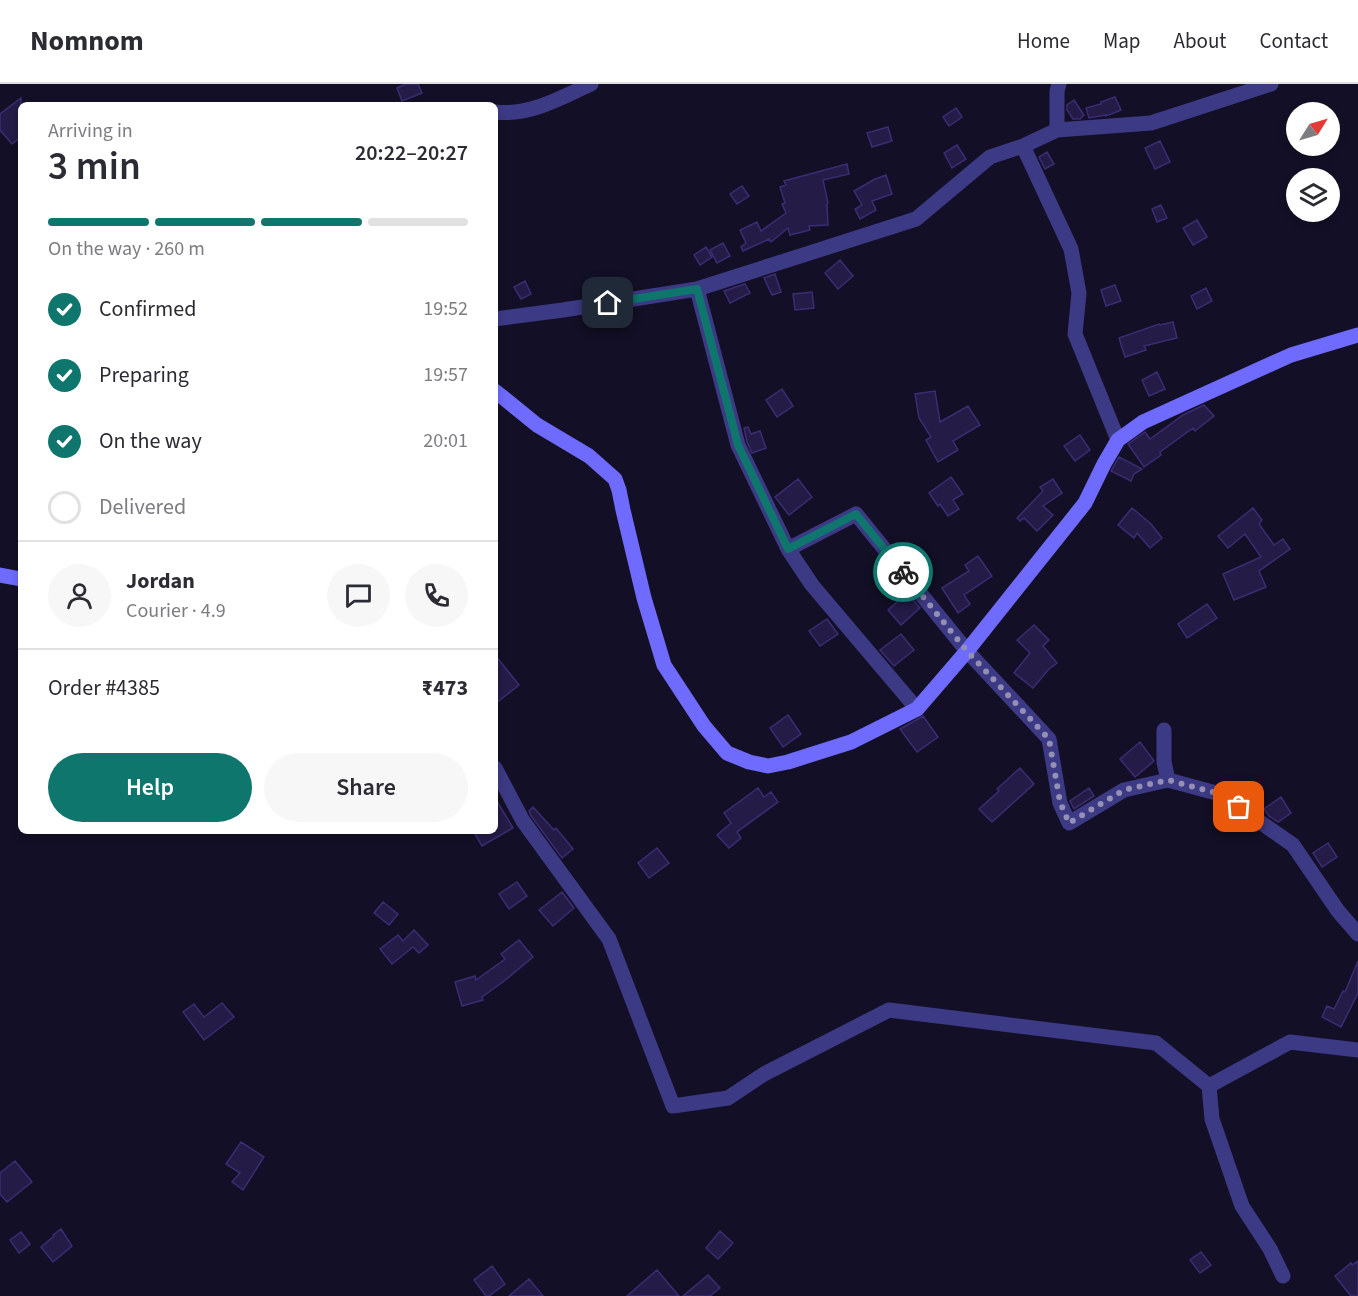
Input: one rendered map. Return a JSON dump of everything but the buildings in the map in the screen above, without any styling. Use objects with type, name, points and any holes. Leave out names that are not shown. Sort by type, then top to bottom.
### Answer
[{"type":"main road","points":[[498,393],[537,424],[589,456],[615,479],[644,598],[664,665],[704,726],[727,753],[749,762],[768,765],[788,762],[851,742],[917,710],[1085,503],[1118,440],[1143,422],[1291,355],[1358,335]]},
{"type":"main road","points":[[0,575],[18,578]]},
{"type":"street","points":[[498,112],[537,109],[591,84]]},
{"type":"street","points":[[1057,130],[1059,84]]},
{"type":"street","points":[[498,319],[697,289],[916,219],[990,157],[1023,146],[1057,130],[1151,123],[1271,84]]},
{"type":"street","points":[[1023,146],[1071,249],[1079,293],[1076,334],[1118,440]]},
{"type":"street","points":[[697,289],[738,445],[788,549],[812,585],[917,710]]},
{"type":"street","points":[[788,549],[856,514],[967,651],[1049,739],[1060,802],[1069,823],[1124,790],[1168,780],[1220,794],[1293,845],[1338,911],[1358,934]]},
{"type":"street","points":[[1164,730],[1164,762],[1168,780]]},
{"type":"street","points":[[498,774],[523,821],[609,939],[673,1106],[728,1098],[764,1074],[889,1010],[1156,1043],[1209,1086],[1212,1119],[1242,1206],[1270,1250],[1283,1276]]},
{"type":"street","points":[[1209,1086],[1290,1042],[1358,1050]]},
{"type":"way so far","points":[[903,572],[967,651],[1049,739],[1060,802],[1069,823],[1124,790],[1168,780],[1220,794],[1239,807]]},
{"type":"route","points":[[608,303],[697,289],[738,445],[788,549],[856,514],[903,572]]}]
